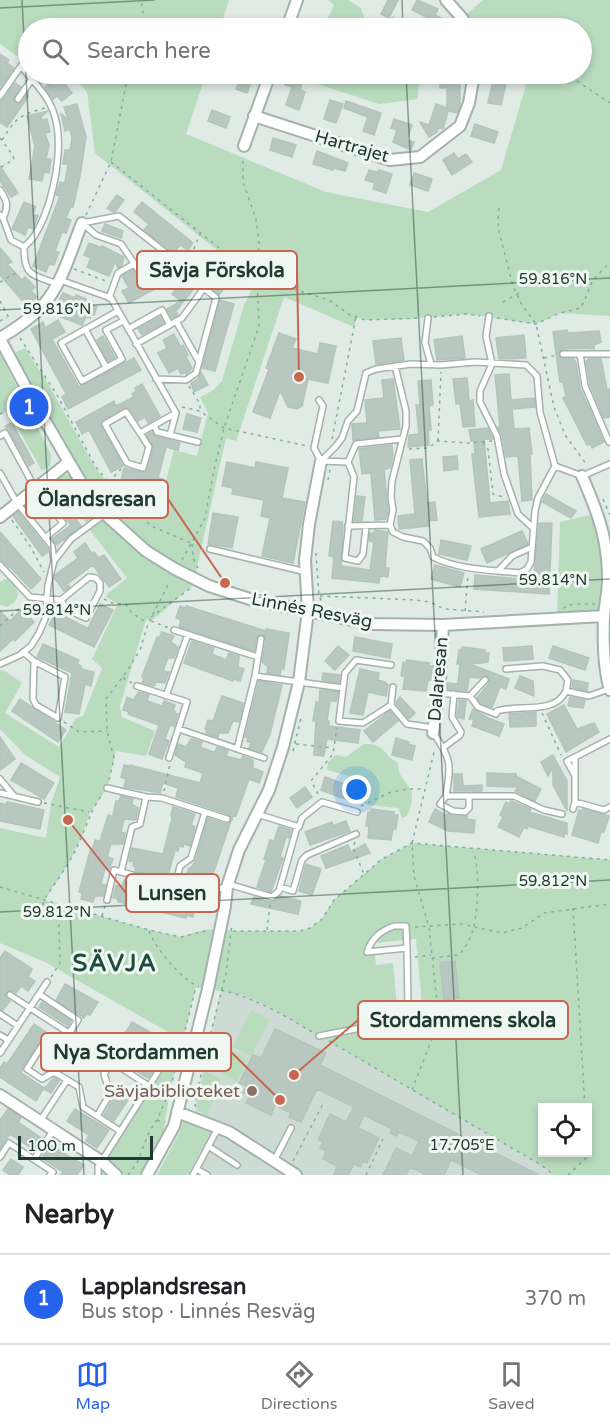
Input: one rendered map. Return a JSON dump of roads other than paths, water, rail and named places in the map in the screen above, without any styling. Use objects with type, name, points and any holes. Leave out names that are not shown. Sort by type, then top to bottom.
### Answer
[{"type":"street","points":[[291,18],[297,0]]},
{"type":"street","points":[[446,0],[460,18]]},
{"type":"street","points":[[244,146],[266,84]]},
{"type":"street","name":"Hartrajet","points":[[254,116],[390,160],[420,157],[460,126],[469,103],[472,84]]},
{"type":"street","points":[[0,339],[44,304],[58,282],[82,223]]},
{"type":"street","name":"Linnés Resväg","points":[[0,339],[85,489],[105,514],[146,551],[209,586],[253,600],[371,624],[443,625],[604,616]]},
{"type":"street","points":[[147,1175],[174,1126],[208,989],[227,886],[239,850],[269,790],[283,747],[299,682],[308,611],[305,560],[321,461]]},
{"type":"street","points":[[3,515],[69,462]]},
{"type":"street","points":[[586,474],[606,544],[608,581],[604,616],[605,674],[610,690]]},
{"type":"street","name":"Dalaresan","points":[[435,733],[443,625]]},
{"type":"street","points":[[1,1096],[101,1161],[116,1175]]},
{"type":"street","points":[[177,1112],[231,1133],[292,1172]]},
{"type":"lane","points":[[0,96],[18,70]]},
{"type":"lane","points":[[18,99],[28,84]]},
{"type":"lane","points":[[36,84],[51,107],[59,134],[54,187],[36,234],[24,247],[24,264],[28,272],[109,298],[176,413],[170,435]]},
{"type":"lane","points":[[0,190],[8,209],[2,217],[11,240],[24,247]]},
{"type":"lane","points":[[82,223],[119,216],[181,265],[185,272],[216,298],[196,373],[186,380],[156,379]]},
{"type":"lane","points":[[82,223],[96,235],[121,244],[142,275],[157,267],[167,254]]},
{"type":"lane","points":[[109,298],[118,273],[134,264]]},
{"type":"lane","points":[[136,344],[182,318],[204,288]]},
{"type":"lane","points":[[128,329],[162,310],[170,325]]},
{"type":"lane","points":[[118,311],[61,343],[82,381],[122,359],[106,330],[123,321]]},
{"type":"lane","points":[[489,316],[486,336],[488,355],[492,364],[480,391],[480,402],[499,441],[504,474],[518,514],[533,528]]},
{"type":"lane","points":[[428,318],[425,343],[431,364]]},
{"type":"lane","points":[[176,321],[199,362]]},
{"type":"lane","points":[[85,330],[106,367]]},
{"type":"lane","points":[[563,354],[610,354]]},
{"type":"lane","points":[[580,354],[585,386],[607,430],[609,442]]},
{"type":"lane","points":[[321,461],[342,438],[348,421],[357,411],[366,373],[394,366],[475,362],[525,366],[537,376],[540,412],[555,466],[538,498],[531,562],[527,569],[520,573],[446,563],[433,557],[430,548],[423,541],[403,537],[393,532],[390,525],[393,510],[391,497],[406,426],[406,411],[394,366]]},
{"type":"lane","points":[[319,400],[322,406],[314,448],[321,461]]},
{"type":"lane","points":[[126,412],[140,433],[149,447],[143,468],[127,463],[105,424],[126,412]]},
{"type":"lane","points":[[140,433],[176,413]]},
{"type":"lane","points":[[154,425],[157,432],[198,442]]},
{"type":"lane","points":[[0,436],[5,433],[35,488],[63,523],[45,538]]},
{"type":"lane","points":[[366,526],[363,554],[358,561],[345,558],[354,477],[348,462],[357,444],[402,440]]},
{"type":"lane","points":[[321,461],[348,462]]},
{"type":"lane","points":[[555,466],[586,474],[610,464]]},
{"type":"lane","points":[[0,473],[17,503],[51,546],[54,561]]},
{"type":"lane","points":[[0,664],[31,646],[45,619],[49,580],[54,561],[71,539],[105,514]]},
{"type":"lane","points":[[348,526],[390,525]]},
{"type":"lane","points":[[498,571],[512,556],[532,547]]},
{"type":"lane","points":[[210,549],[306,572]]},
{"type":"lane","points":[[0,565],[30,597],[61,600],[89,577],[96,578],[100,583],[97,596],[86,618],[66,609],[61,600]]},
{"type":"lane","points":[[174,630],[258,657]]},
{"type":"lane","points":[[166,696],[188,634]]},
{"type":"lane","points":[[237,748],[255,675],[261,639]]},
{"type":"lane","points":[[23,652],[34,661],[65,677],[58,718],[36,705],[33,699],[34,661]]},
{"type":"lane","points":[[391,665],[356,660],[345,673],[339,722],[363,723],[391,705]]},
{"type":"lane","points":[[439,693],[470,696],[478,707],[496,714],[497,711],[505,708],[549,706],[562,700],[568,680],[560,670],[543,666],[506,669]]},
{"type":"lane","points":[[255,675],[343,688]]},
{"type":"lane","points":[[470,696],[485,680]]},
{"type":"lane","points":[[137,686],[187,702],[169,758]]},
{"type":"lane","points":[[393,687],[391,705],[407,724],[435,733],[444,747],[451,768],[446,796],[440,804],[453,811],[465,812],[469,808],[469,796]]},
{"type":"lane","points":[[566,691],[589,696],[610,690]]},
{"type":"lane","points":[[444,747],[461,732],[452,717],[454,694]]},
{"type":"lane","points":[[178,729],[264,758]]},
{"type":"lane","points":[[574,776],[567,761],[610,739]]},
{"type":"lane","points":[[573,809],[575,757]]},
{"type":"lane","points":[[0,779],[15,796]]},
{"type":"lane","points":[[107,788],[146,797],[162,798],[227,819]]},
{"type":"lane","points":[[0,794],[38,802]]},
{"type":"lane","points":[[446,796],[514,796],[544,810],[562,814]]},
{"type":"lane","points":[[120,872],[132,827],[140,824],[146,797]]},
{"type":"lane","points":[[107,900],[114,870],[199,893],[227,886],[272,897],[279,891],[297,827],[302,818],[322,802],[357,812]]},
{"type":"lane","points":[[575,802],[604,810],[610,807]]},
{"type":"lane","points":[[175,887],[180,866],[190,858],[205,812]]},
{"type":"lane","points":[[257,814],[297,827]]},
{"type":"lane","points":[[280,887],[293,891],[302,860],[306,855],[356,834]]},
{"type":"lane","points":[[319,1036],[361,1028],[408,1006],[408,957],[406,926],[394,926],[382,930],[371,942],[368,952],[407,948]]},
{"type":"lane","points":[[0,1053],[46,982]]},
{"type":"lane","points":[[39,994],[78,1020],[61,1045],[43,1044],[27,1070],[42,1079],[54,1072],[79,1087],[83,1107],[120,1131]]},
{"type":"lane","points":[[10,995],[69,1032]]},
{"type":"lane","points":[[0,1014],[18,1026]]},
{"type":"lane","points":[[0,1035],[8,1040]]},
{"type":"lane","points":[[97,1116],[110,1094],[104,1074],[122,1047],[159,1070],[101,1161],[98,1175]]},
{"type":"lane","points":[[112,1062],[149,1086]]},
{"type":"lane","points":[[40,1121],[67,1080]]},
{"type":"lane","points":[[193,1175],[219,1127]]},
{"type":"lane","points":[[274,1161],[291,1128]]},
{"type":"lane","points":[[34,1159],[54,1130]]},
{"type":"lane","points":[[0,1157],[9,1143],[53,1172],[50,1175]]},
{"type":"lane","points":[[208,1146],[237,1165]]},
{"type":"lane","points":[[196,1168],[207,1175]]},
{"type":"place","name":"Sävja Förskola","points":[[299,377]]},
{"type":"place","name":"Lapplandsresan","points":[[29,407]]},
{"type":"place","name":"Ölandsresan","points":[[225,583]]},
{"type":"place","name":"Lunsen","points":[[68,820]]},
{"type":"place","name":"Stordammens skola","points":[[294,1075]]},
{"type":"place","name":"Sävjabiblioteket","points":[[252,1091]]},
{"type":"place","name":"Nya Stordammen","points":[[280,1100]]},
{"type":"district","name":"SÄVJA","points":[[115,963]]}]
